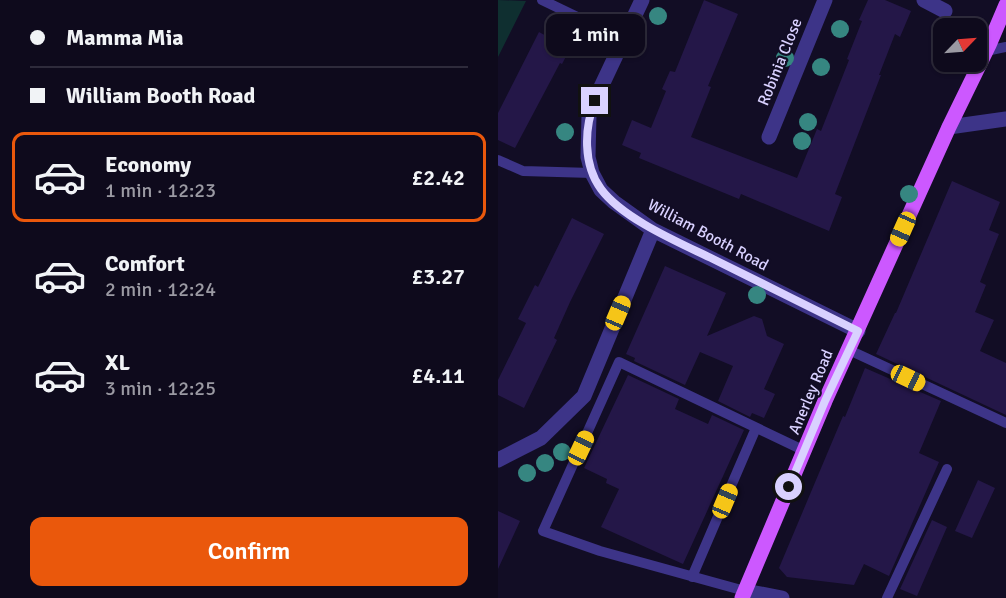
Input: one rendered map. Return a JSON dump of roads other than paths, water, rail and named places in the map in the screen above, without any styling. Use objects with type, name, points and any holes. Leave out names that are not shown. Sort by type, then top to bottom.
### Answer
[{"type":"main road","name":"Anerley Road","points":[[987,49],[1006,5]]},
{"type":"main road","name":"Anerley Road","points":[[743,594],[825,401],[976,72]]},
{"type":"street","name":"William Booth Road","points":[[642,0],[589,115],[588,157],[592,173],[602,190],[614,202],[653,230],[858,331]]},
{"type":"street","name":"Robinia Close","points":[[769,137],[825,0]]},
{"type":"street","points":[[924,0],[945,11]]},
{"type":"street","points":[[949,127],[1006,119]]},
{"type":"street","points":[[498,460],[541,438],[584,396],[653,230]]},
{"type":"street","points":[[743,594],[782,598]]},
{"type":"lane","points":[[542,0],[623,39]]},
{"type":"lane","points":[[987,51],[1006,47]]},
{"type":"lane","points":[[498,160],[517,169],[533,173],[592,173]]},
{"type":"lane","points":[[849,350],[1006,423]]},
{"type":"lane","points":[[743,594],[600,551],[543,531],[619,362],[805,451]]},
{"type":"lane","points":[[692,577],[756,428]]},
{"type":"lane","points":[[887,598],[947,469]]}]
